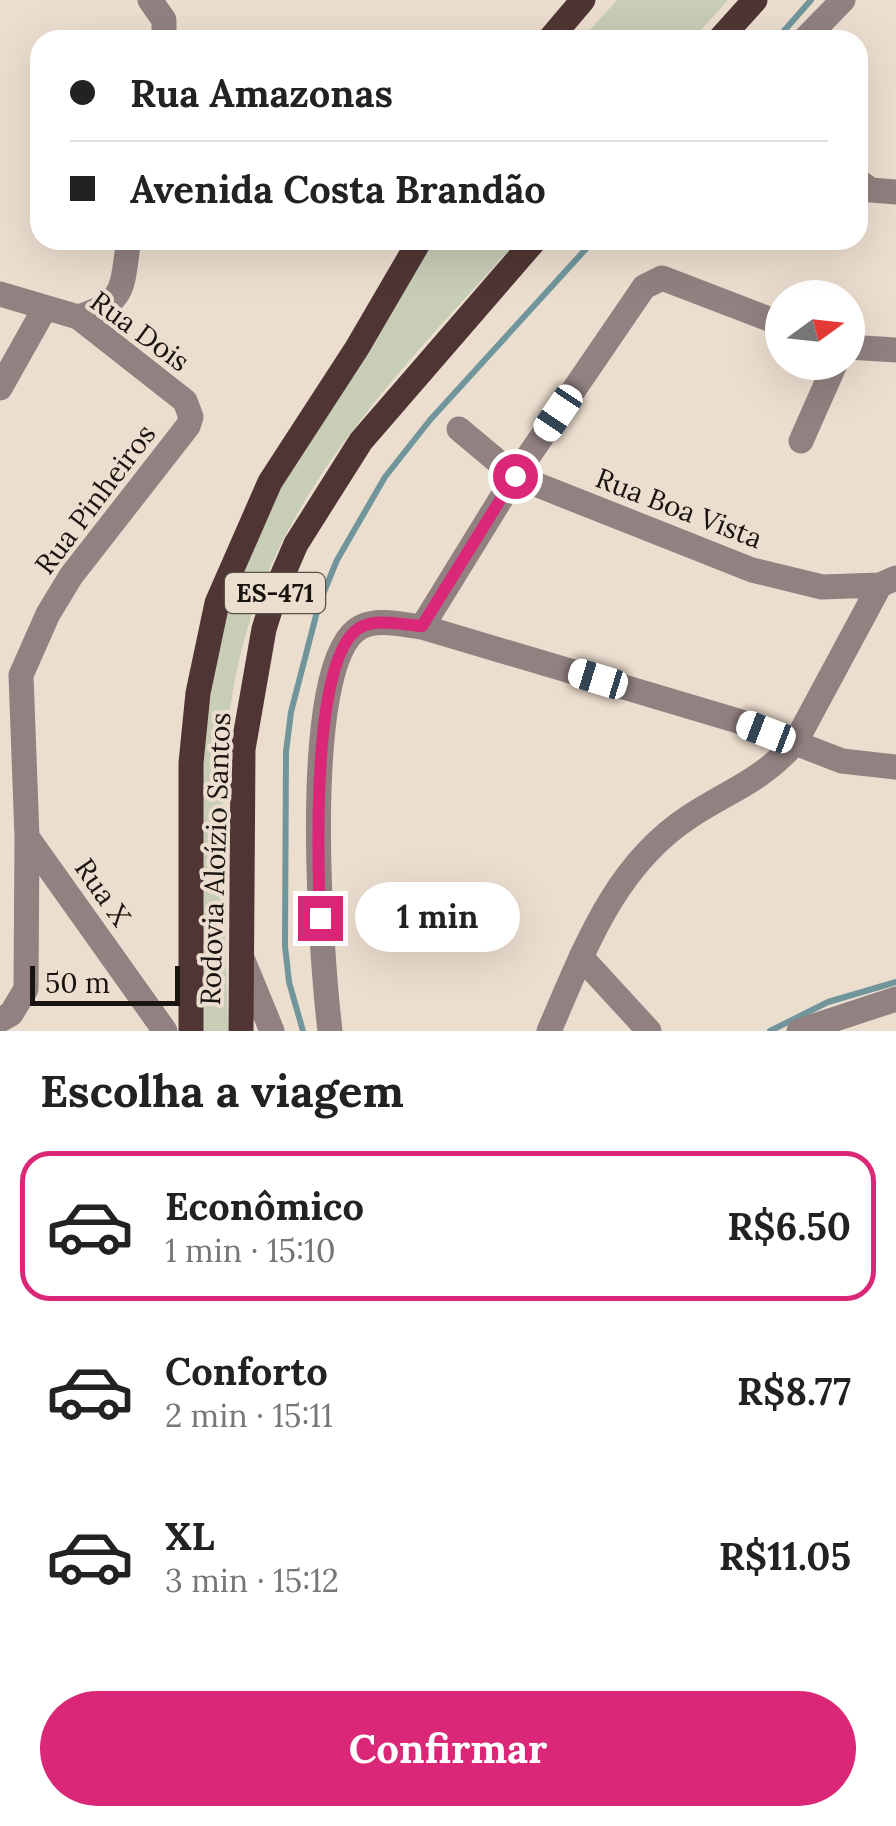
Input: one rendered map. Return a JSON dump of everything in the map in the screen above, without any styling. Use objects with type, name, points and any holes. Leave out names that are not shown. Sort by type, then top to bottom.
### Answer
[{"type":"main road","points":[[558,30],[583,0]]},
{"type":"main road","points":[[728,30],[756,0]]},
{"type":"main road","name":"Rodovia Aloízio Santos","points":[[191,1031],[191,762],[198,692],[217,602],[270,482],[357,348],[414,250]]},
{"type":"main road","name":"Rodovia Aloízio Santos","points":[[240,1031],[243,749],[260,648],[277,588],[296,544],[361,441],[526,250]]},
{"type":"street","points":[[814,30],[843,0]]},
{"type":"street","points":[[152,2],[164,20],[164,30]]},
{"type":"street","points":[[868,188],[896,192]]},
{"type":"street","points":[[78,318],[112,304],[120,292],[127,250]]},
{"type":"street","points":[[422,626],[515,476],[644,287],[662,278],[765,317]]},
{"type":"street","name":"Rua Dois","points":[[0,294],[78,318],[186,401]]},
{"type":"street","points":[[0,388],[44,308]]},
{"type":"street","points":[[865,349],[896,350]]},
{"type":"street","points":[[801,440],[828,380]]},
{"type":"street","name":"Rua Pinheiros","points":[[0,1020],[11,1014],[26,989],[27,837],[10,675],[71,576],[188,426],[191,409],[186,401]]},
{"type":"street","name":"Rua Boa Vista","points":[[459,429],[515,476],[752,570],[822,587],[888,581]]},
{"type":"street","points":[[549,1031],[614,889],[646,850],[689,817],[749,784],[775,765],[795,743],[888,581]]},
{"type":"street","points":[[330,1031],[320,956],[317,801],[331,680],[347,640],[360,627],[378,623],[422,626],[738,721],[842,761],[896,767]]},
{"type":"street","name":"Rua X","points":[[27,837],[165,1031]]},
{"type":"street","points":[[581,957],[648,1031]]},
{"type":"street","points":[[242,958],[272,1031]]},
{"type":"street","points":[[799,1031],[896,999]]},
{"type":"green space","points":[[617,0],[728,0],[701,30],[590,30]]},
{"type":"green space","points":[[427,250],[509,250],[373,404],[331,460],[294,520],[263,583],[241,652],[225,765],[228,1031],[203,1031],[199,815],[208,684],[226,616],[247,559],[333,395]]},
{"type":"waterway","points":[[785,30],[811,0]]},
{"type":"waterway","points":[[303,1031],[289,982],[285,946],[286,752],[291,712],[319,604],[337,560],[385,477],[430,420],[585,250]]},
{"type":"waterway","points":[[770,1031],[828,1002],[896,982]]},
{"type":"route","points":[[320,918],[317,801],[331,680],[347,640],[360,627],[378,623],[422,626],[515,476]]}]
